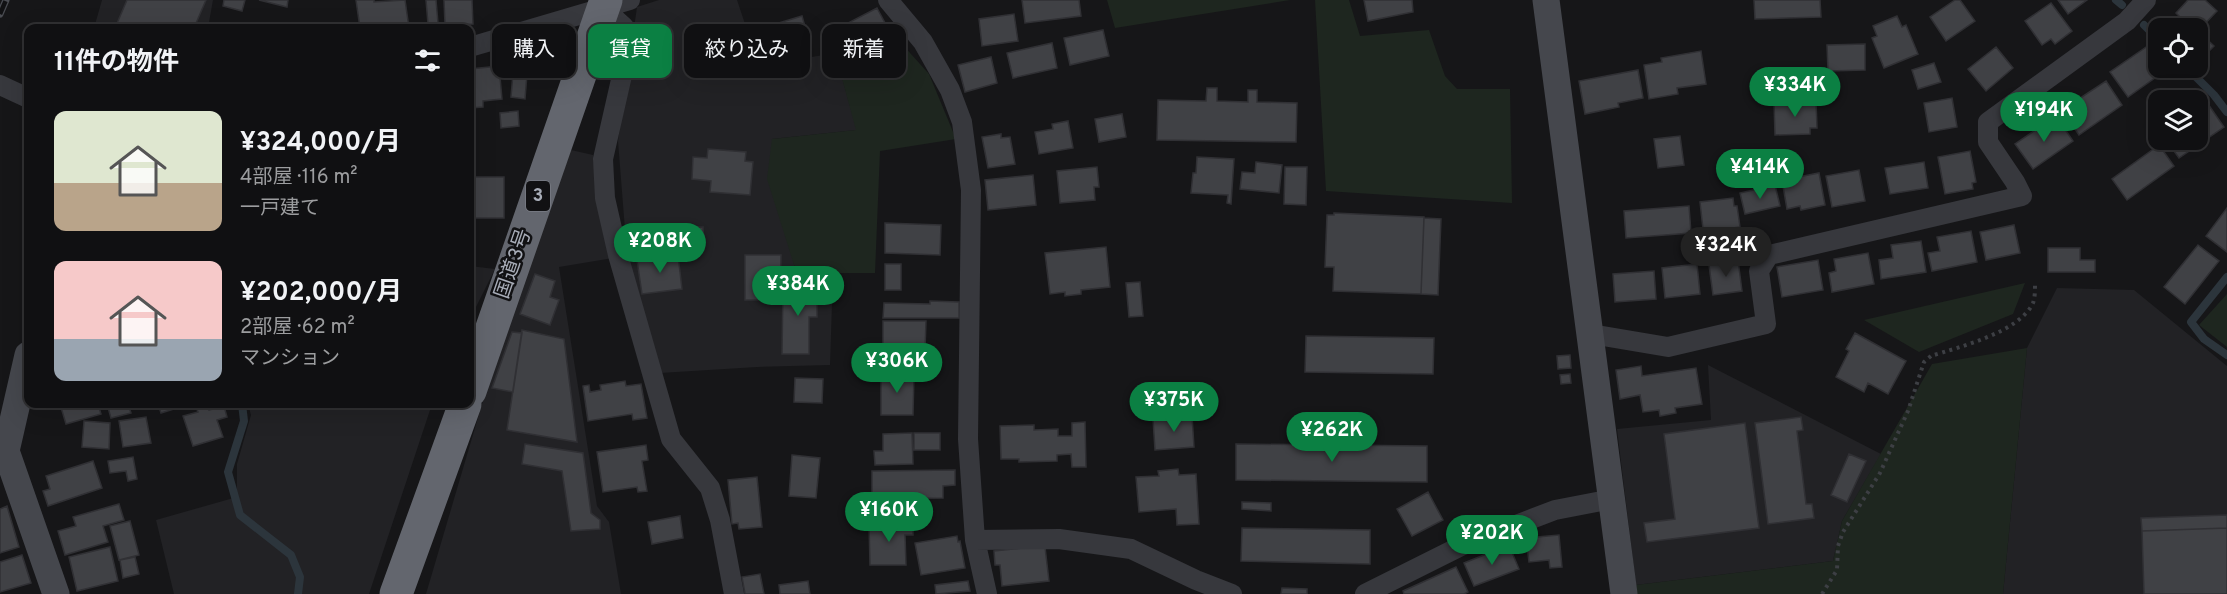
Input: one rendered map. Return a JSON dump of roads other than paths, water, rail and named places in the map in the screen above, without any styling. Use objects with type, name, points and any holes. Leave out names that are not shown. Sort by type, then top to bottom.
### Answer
[{"type":"highway","name":"国道3号","points":[[474,380],[613,3]]},
{"type":"highway","points":[[396,594],[464,408]]},
{"type":"street","points":[[888,0],[923,42],[950,90],[962,122],[971,190],[968,439],[975,540],[987,594]]},
{"type":"street","points":[[1546,0],[1624,594]]},
{"type":"street","points":[[1591,334],[1668,348],[1766,324],[1759,271],[1768,255],[2022,196],[1988,141],[1988,122],[2127,21],[2146,0]]},
{"type":"street","points":[[474,46],[613,3],[624,27],[628,49],[603,159],[604,198],[671,440],[710,489],[726,547],[734,594]]},
{"type":"street","points":[[0,85],[24,97]]},
{"type":"street","points":[[24,372],[3,455],[56,594]]},
{"type":"street","points":[[1365,594],[1461,546],[1555,510],[1611,499]]},
{"type":"street","points":[[975,540],[1059,539],[1131,549],[1196,580],[1232,594]]},
{"type":"waterway","points":[[2116,0],[2122,5]]},
{"type":"waterway","points":[[2144,25],[2148,29]]},
{"type":"waterway","points":[[2197,78],[2227,112]]},
{"type":"waterway","points":[[2227,277],[2191,322],[2204,339],[2227,355]]},
{"type":"waterway","points":[[242,408],[244,421],[228,472],[240,515],[291,555],[300,577],[298,594]]},
{"type":"railway","points":[[0,14],[6,0]]}]
